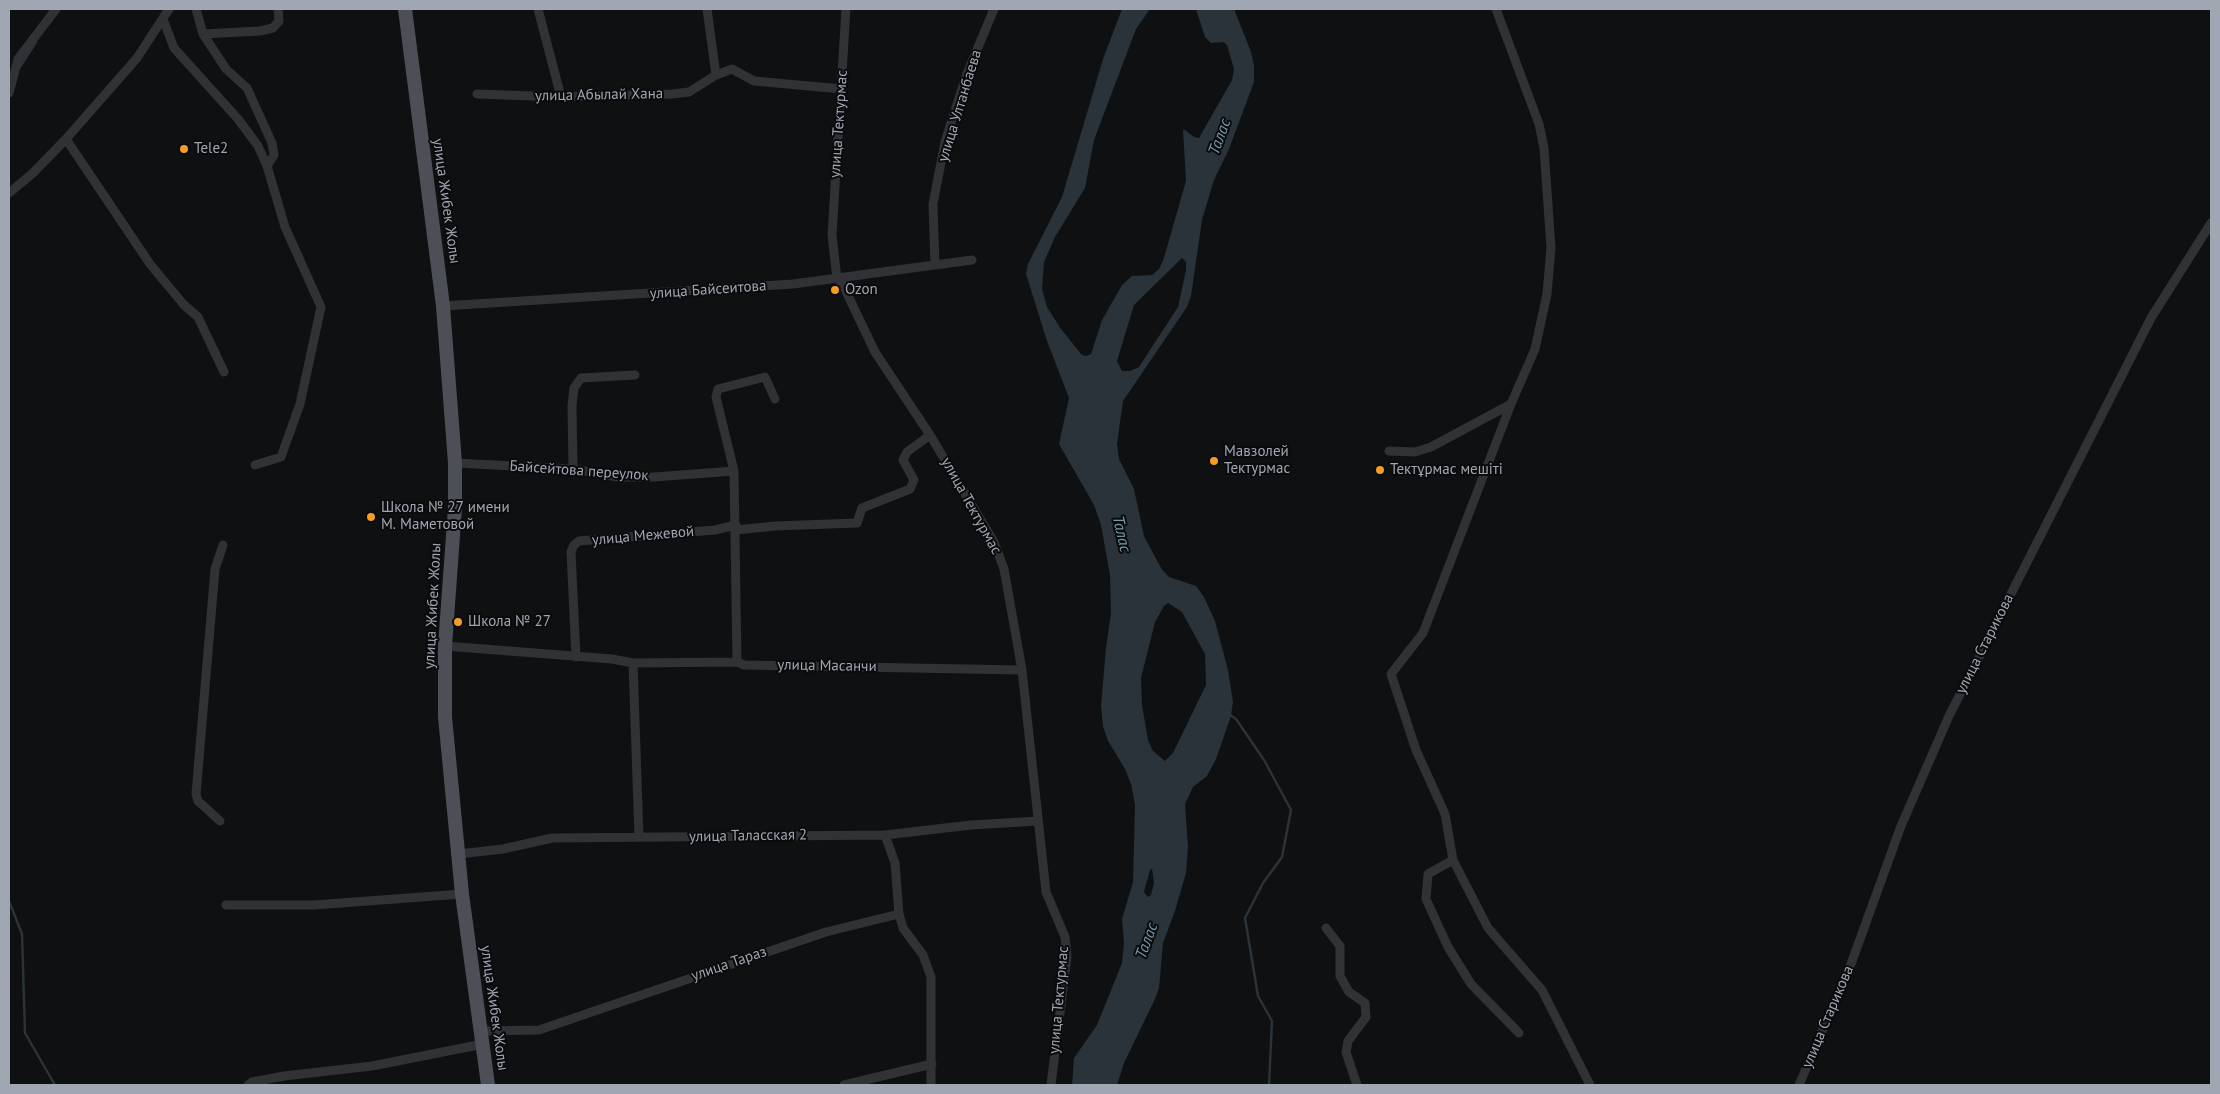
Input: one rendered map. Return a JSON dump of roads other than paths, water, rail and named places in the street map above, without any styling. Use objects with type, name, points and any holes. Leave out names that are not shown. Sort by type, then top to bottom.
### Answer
[{"type":"main road","name":"улица Жибек Жолы","points":[[405,9],[443,306],[455,463],[455,508],[445,646],[445,717],[462,894],[488,1085]]},
{"type":"street","points":[[9,93],[18,59],[56,9]]},
{"type":"street","points":[[9,193],[33,173],[66,139],[137,58],[170,9]]},
{"type":"street","points":[[196,9],[204,34],[226,69],[247,88],[272,143],[274,155],[267,166]]},
{"type":"street","points":[[204,34],[260,31],[273,28],[279,22],[278,9]]},
{"type":"street","points":[[538,9],[561,97]]},
{"type":"street","points":[[707,9],[716,76]]},
{"type":"street","name":"улица Тектурмас","points":[[846,9],[832,235],[837,278],[842,283],[875,352],[930,435],[994,542],[1004,569],[1022,670],[1046,892],[1065,937],[1067,956],[1052,1085]]},
{"type":"street","name":"улица Ултанбаева","points":[[935,265],[933,204],[945,142],[966,76],[994,9]]},
{"type":"street","points":[[1496,9],[1510,42],[1544,148],[1551,248],[1547,294],[1535,349],[1511,404],[1423,633],[1391,674],[1416,750],[1444,814],[1453,860],[1488,928],[1542,990],[1590,1085]]},
{"type":"street","points":[[163,19],[174,48],[238,119],[258,146],[267,166],[285,227],[321,307],[300,404],[281,458],[255,465]]},
{"type":"street","name":"улица Абылай Хана","points":[[477,94],[561,97],[689,92],[732,69],[754,81],[842,89]]},
{"type":"street","points":[[66,139],[150,264],[184,305],[198,317],[224,372]]},
{"type":"street","name":"улица Старикова","points":[[1799,1085],[1851,964],[1900,826],[1949,716],[2151,318],[2211,222]]},
{"type":"street","name":"улица Байсеитова","points":[[443,306],[792,284],[972,260]]},
{"type":"street","points":[[573,469],[572,405],[574,388],[581,378],[635,375]]},
{"type":"street","points":[[738,662],[734,471],[716,397],[718,389],[765,377],[776,399]]},
{"type":"street","points":[[1389,451],[1415,452],[1431,447],[1511,404]]},
{"type":"street","points":[[736,528],[857,523],[862,508],[910,489],[914,480],[903,460],[907,452],[930,435]]},
{"type":"street","name":"Байсейтова переулок","points":[[455,463],[573,469],[618,477],[654,477],[734,471]]},
{"type":"street","name":"улица Межевой","points":[[576,657],[571,552],[574,544],[579,541],[736,528]]},
{"type":"street","points":[[220,821],[198,801],[196,794],[215,569],[223,545]]},
{"type":"street","name":"улица Масанчи","points":[[445,646],[612,659],[633,663],[738,662],[744,665],[1022,670]]},
{"type":"street","points":[[633,663],[638,837]]},
{"type":"street","name":"улица Таласская 2","points":[[459,854],[503,849],[552,838],[885,835],[970,825],[1038,821]]},
{"type":"street","points":[[885,835],[895,863],[899,914],[903,928],[923,955],[932,977],[931,1085]]},
{"type":"street","points":[[1453,860],[1428,874],[1426,899],[1448,947],[1471,984],[1519,1034]]},
{"type":"street","points":[[226,905],[314,905],[462,894]]},
{"type":"street","name":"улица Тараз","points":[[248,1085],[252,1082],[284,1076],[372,1066],[483,1038],[539,1030],[826,932],[899,914]]},
{"type":"street","points":[[1326,928],[1340,946],[1340,976],[1349,992],[1365,1004],[1366,1017],[1348,1041],[1346,1052],[1357,1085]]},
{"type":"street","points":[[844,1085],[932,1064]]},
{"type":"water","name":"Талас","points":[[1122,9],[1150,9],[1136,29],[1094,140],[1085,188],[1055,237],[1044,262],[1042,289],[1047,307],[1061,329],[1082,355],[1086,356],[1091,354],[1102,320],[1122,285],[1132,276],[1152,275],[1159,269],[1186,181],[1183,130],[1199,138],[1232,80],[1234,69],[1227,45],[1223,42],[1211,43],[1205,37],[1196,9],[1234,9],[1251,52],[1254,65],[1254,82],[1229,149],[1214,180],[1202,220],[1191,296],[1187,307],[1123,401],[1117,444],[1119,459],[1134,489],[1144,536],[1161,568],[1169,577],[1196,586],[1204,597],[1215,621],[1228,670],[1233,702],[1231,716],[1216,759],[1207,776],[1193,787],[1185,804],[1188,847],[1186,873],[1163,943],[1159,988],[1155,999],[1124,1063],[1117,1085],[1072,1085],[1074,1058],[1097,1025],[1122,963],[1124,943],[1122,919],[1133,882],[1135,805],[1131,784],[1125,769],[1108,741],[1103,726],[1101,706],[1111,613],[1110,575],[1101,525],[1094,505],[1059,444],[1069,398],[1047,341],[1026,274],[1028,264],[1062,197],[1103,59]],"holes":[[[1182,258],[1186,262],[1186,270],[1178,307],[1139,367],[1130,371],[1122,371],[1117,361],[1134,305]],[[1168,603],[1182,612],[1205,654],[1206,685],[1173,753],[1165,761],[1153,751],[1148,740],[1142,705],[1141,678],[1155,622],[1164,606]],[[1152,869],[1154,883],[1151,895],[1148,897],[1144,892],[1150,870]]]},
{"type":"waterway","points":[[20,67],[36,42]]},
{"type":"waterway","points":[[1230,715],[1236,719],[1264,760],[1291,810],[1282,857],[1263,883],[1245,918],[1258,996],[1272,1021],[1269,1085]]},
{"type":"waterway","points":[[9,901],[22,934],[25,1033],[55,1085]]},
{"type":"place","name":"Tele2","points":[[184,149]]},
{"type":"place","name":"Ozon","points":[[835,290]]},
{"type":"place","name":"Мавзолей Тектурмас","points":[[1214,461]]},
{"type":"place","name":"Тектұрмас мешіті","points":[[1380,470]]},
{"type":"place","name":"Школа № 27 имени М. Маметовой","points":[[371,517]]},
{"type":"place","name":"Школа № 27","points":[[458,622]]}]
